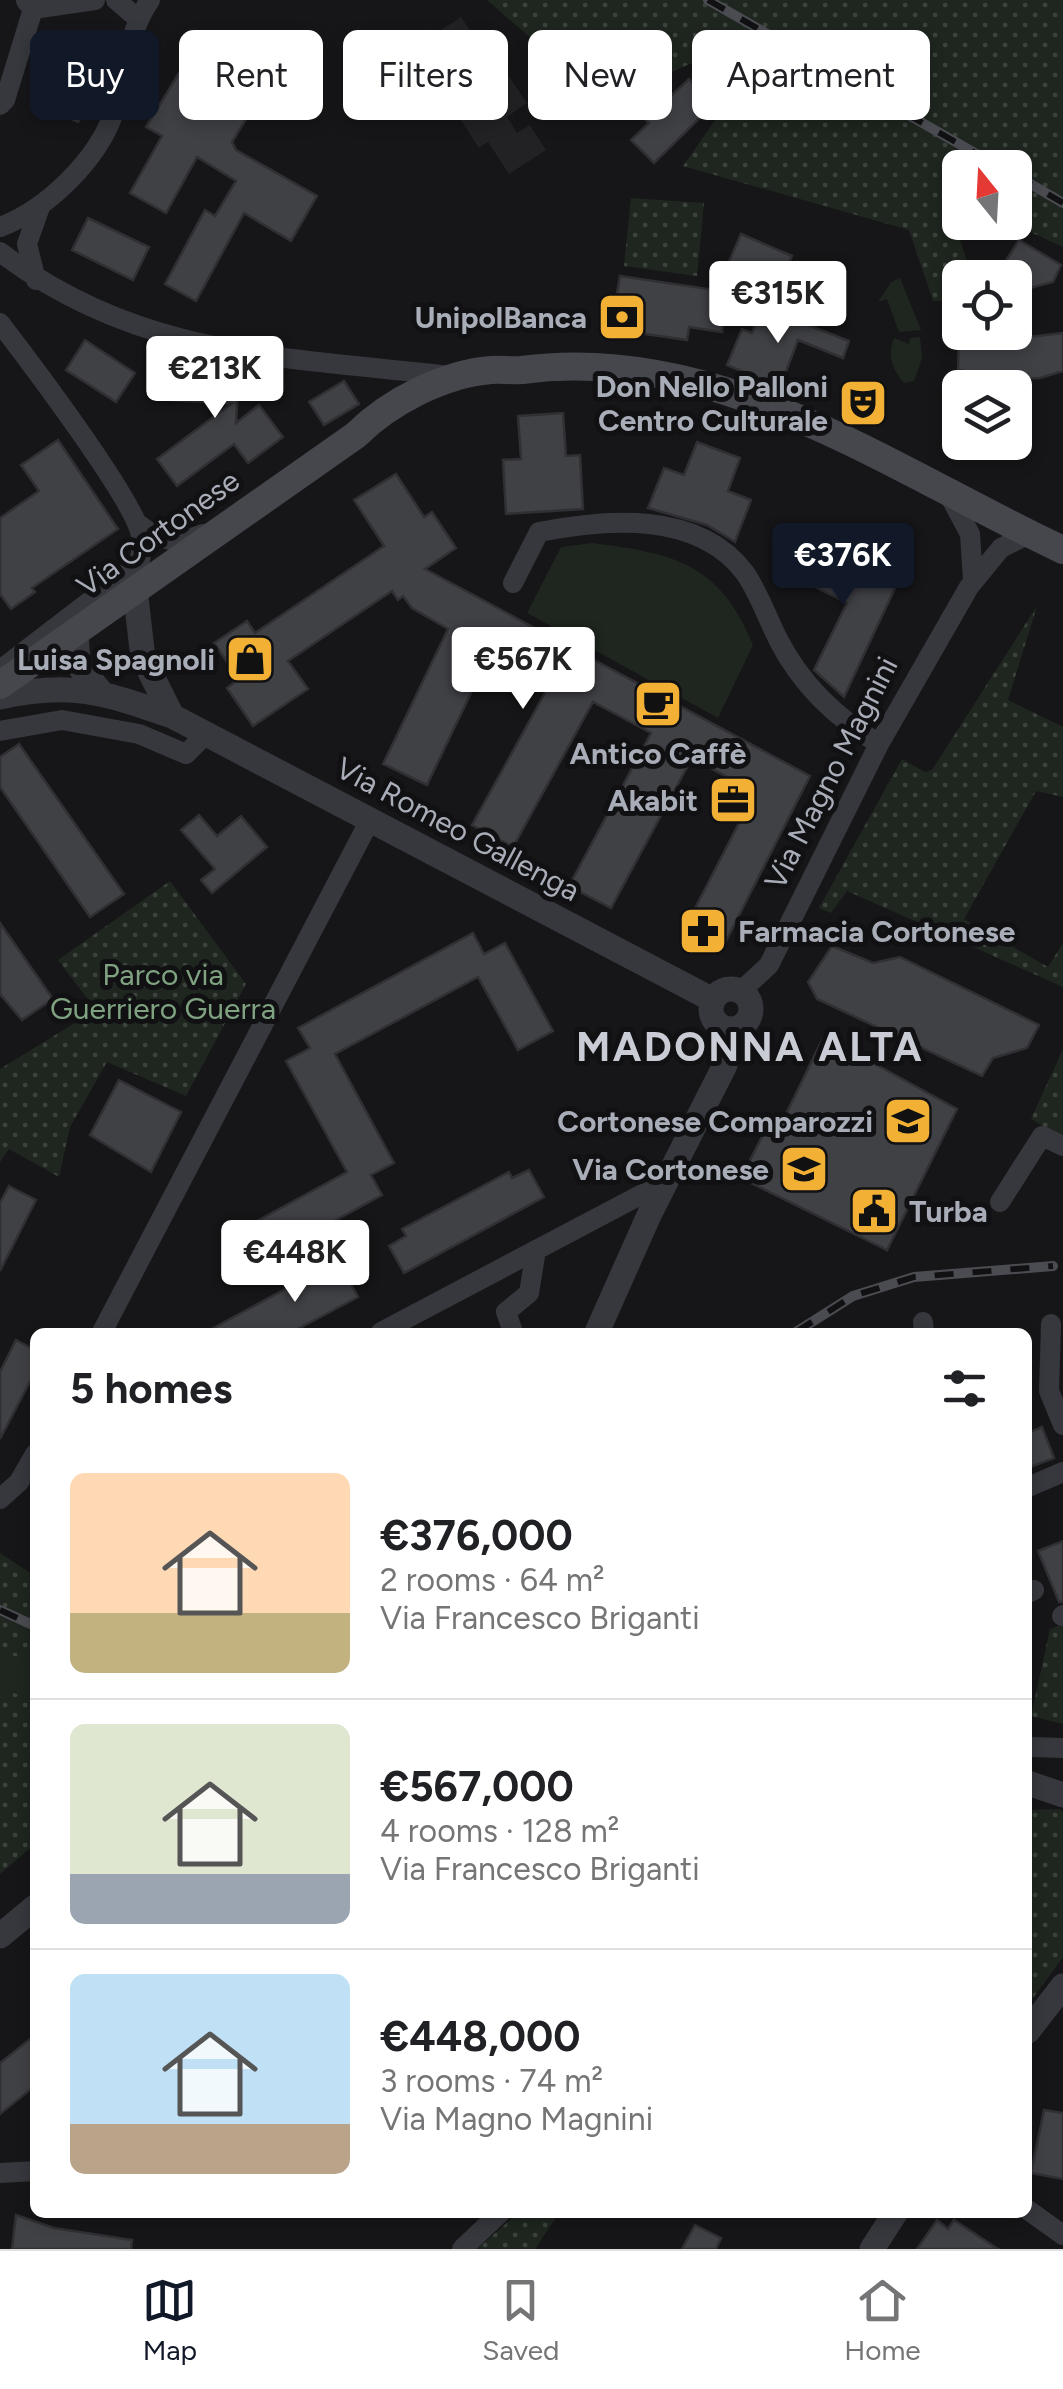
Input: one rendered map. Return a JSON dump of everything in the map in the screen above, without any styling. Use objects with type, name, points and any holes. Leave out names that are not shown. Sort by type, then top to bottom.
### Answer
[{"type":"main road","name":"Via Cortonese","points":[[356,435],[376,414],[459,376],[602,365],[694,379],[808,423],[1063,550]]},
{"type":"main road","name":"Via Cortonese","points":[[0,685],[76,632],[145,574],[356,435],[518,371]]},
{"type":"street","points":[[0,105],[6,100],[29,4],[95,0]]},
{"type":"street","points":[[0,227],[40,207],[91,153],[113,116],[143,9],[116,0]]},
{"type":"street","points":[[36,280],[26,244],[40,207]]},
{"type":"street","points":[[0,252],[36,280]]},
{"type":"street","points":[[0,265],[152,333],[203,347],[459,376]]},
{"type":"street","points":[[0,323],[105,469],[138,523],[145,574],[143,658],[172,716]]},
{"type":"street","points":[[948,493],[970,534],[973,580]]},
{"type":"street","points":[[513,583],[538,532],[639,521],[698,536],[744,572],[800,678],[879,744]]},
{"type":"street","points":[[138,523],[166,542],[180,542],[214,530]]},
{"type":"street","name":"Via Magno Magnini","points":[[740,992],[769,965],[879,744],[973,580],[1000,548],[1029,534]]},
{"type":"street","points":[[143,658],[153,591],[145,574]]},
{"type":"street","points":[[0,670],[145,574]]},
{"type":"street","points":[[76,632],[78,665],[101,692]]},
{"type":"street","name":"Via Romeo Gallenga","points":[[0,697],[46,687],[101,692],[172,716],[714,1000]]},
{"type":"street","points":[[0,730],[62,720],[139,734],[186,754],[206,734]]},
{"type":"street","points":[[104,1328],[370,820]]},
{"type":"street","points":[[722,992],[740,992],[750,1002],[750,1016],[742,1026],[728,1029],[714,1018],[714,1000],[722,992]]},
{"type":"street","points":[[599,1328],[665,1182],[726,1065],[728,1029]]},
{"type":"street","points":[[1000,1202],[1042,1136],[1063,1146]]},
{"type":"street","points":[[389,1328],[665,1182]]},
{"type":"street","points":[[512,1328],[506,1312],[529,1293],[536,1250]]},
{"type":"street","points":[[1050,1324],[1048,1392],[1063,1425]]},
{"type":"street","points":[[0,1499],[19,1482],[30,1463]]},
{"type":"street","points":[[1032,1485],[1063,1472]]},
{"type":"street","points":[[1032,1747],[1063,1748]]},
{"type":"street","points":[[1032,1784],[1063,1794]]},
{"type":"street","points":[[0,1936],[30,1911]]},
{"type":"street","points":[[1032,2026],[1063,1986]]},
{"type":"street","points":[[0,2173],[30,2170]]},
{"type":"street","points":[[1032,2213],[1063,2235]]},
{"type":"street","points":[[462,2249],[495,2218]]},
{"type":"street","points":[[872,2249],[892,2218]]},
{"type":"shaded area","points":[[461,17],[470,30],[442,30]]},
{"type":"shaded area","points":[[508,75],[527,103],[508,116]]},
{"type":"shaded area","points":[[508,119],[517,133],[530,125],[546,150],[509,174],[488,142],[479,148],[461,120]]},
{"type":"green space","points":[[487,0],[1063,0],[1063,247],[1032,233],[1032,150],[942,150],[942,240],[960,240],[967,260],[942,260],[942,301],[933,301],[909,230],[683,166],[715,120],[930,120],[930,30],[692,30],[692,63],[672,72],[672,30],[528,30],[528,36]]},
{"type":"green space","points":[[631,198],[704,203],[697,276],[624,266]]},
{"type":"green space","points":[[900,278],[921,330],[899,332],[887,299],[878,302],[891,282]]},
{"type":"green space","points":[[920,337],[922,358],[914,381],[904,383],[892,362],[894,338],[909,344],[910,338]]},
{"type":"green space","points":[[592,543],[670,558],[709,579],[725,596],[753,645],[718,718],[527,613],[561,547]]},
{"type":"green space","points":[[1037,606],[1008,700],[1063,727],[1063,797],[1036,791],[964,919],[1048,967],[1063,943],[1063,987],[847,891],[831,913],[819,908],[902,759],[925,772],[932,770]]},
{"type":"green space","name":"Parco via Guerriero Guerra","points":[[170,881],[246,984],[186,1096],[107,1062],[70,1127],[59,1177],[9,1149],[0,1162],[0,1069],[96,1010],[58,960]]},
{"type":"green space","points":[[1063,1049],[1063,1138],[1031,1119]]},
{"type":"green space","points":[[0,1553],[30,1573],[30,1848],[0,1874]]},
{"type":"green space","points":[[1063,1624],[1063,1724],[1032,1716],[1050,1629]]},
{"type":"green space","points":[[0,1653],[30,1659],[30,1697],[0,1690]]},
{"type":"green space","points":[[1032,1810],[1063,1811],[1063,1957],[1032,2000]]},
{"type":"green space","points":[[512,2218],[556,2218],[535,2249],[477,2249]]},
{"type":"building","points":[[179,73],[179,120],[245,120],[232,142],[236,150],[317,196],[291,241],[244,213],[196,301],[165,284],[205,210],[215,216],[236,181],[197,157],[166,213],[130,193],[162,136],[146,127],[150,120],[159,120],[159,106]]},
{"type":"building","points":[[689,79],[692,120],[698,120],[654,163],[631,140],[649,123],[646,120],[672,120],[672,95]]},
{"type":"building","points":[[88,218],[149,247],[133,280],[72,250]]},
{"type":"building","points":[[741,234],[792,256],[779,286],[728,264]]},
{"type":"building","points":[[1019,240],[1061,265],[1053,282],[1032,288],[1032,260],[1006,260]]},
{"type":"building","points":[[620,276],[728,292],[722,332],[689,327],[687,340],[611,329]]},
{"type":"building","points":[[762,307],[849,341],[843,358],[798,340],[780,387],[727,365],[742,329],[752,333]]},
{"type":"building","points":[[1063,333],[1063,371],[1032,378],[1032,370],[958,369],[959,350],[1032,350],[1032,337]]},
{"type":"building","points":[[85,340],[135,373],[116,402],[66,370]]},
{"type":"building","points":[[174,363],[239,367],[236,423],[259,405],[283,437],[248,463],[234,444],[177,486],[157,459],[231,404],[172,400]]},
{"type":"building","points":[[344,381],[359,404],[324,425],[309,402]]},
{"type":"building","points":[[563,413],[566,456],[580,455],[583,509],[506,514],[503,460],[521,459],[518,416]]},
{"type":"building","points":[[58,440],[118,529],[32,588],[35,592],[11,609],[0,594],[0,518],[39,491],[21,465]]},
{"type":"building","points":[[697,442],[740,458],[728,491],[751,500],[735,542],[707,525],[648,508],[664,468],[684,475]]},
{"type":"building","points":[[396,474],[424,517],[432,512],[456,548],[425,569],[810,776],[726,941],[688,922],[755,792],[692,758],[611,908],[569,886],[651,733],[593,702],[513,847],[472,825],[551,682],[492,649],[427,785],[383,764],[448,629],[412,608],[403,596],[398,600],[392,591],[288,661],[308,689],[253,726],[227,688],[239,679],[214,643],[247,621],[255,633],[384,546],[354,500]]},
{"type":"building","points":[[810,531],[836,544],[830,556],[895,588],[844,697],[814,670],[847,603],[789,574]]},
{"type":"building","points":[[19,744],[124,894],[90,917],[0,787],[0,757]]},
{"type":"building","points":[[199,815],[217,836],[241,816],[267,847],[212,893],[201,880],[215,869],[181,830]]},
{"type":"building","points":[[0,923],[53,999],[22,1020],[0,994]]},
{"type":"building","points":[[473,933],[484,954],[505,943],[553,1031],[518,1050],[478,977],[335,1054],[394,1163],[371,1175],[382,1195],[242,1271],[224,1239],[347,1172],[286,1061],[310,1048],[298,1028]]},
{"type":"building","points":[[832,946],[873,963],[900,957],[1039,1025],[1027,1048],[993,1058],[982,1076],[817,999],[808,982]]},
{"type":"building","points":[[824,1036],[957,1109],[887,1250],[741,1178],[774,1113],[784,1118]]},
{"type":"building","points":[[119,1080],[181,1112],[151,1172],[90,1135]]},
{"type":"building","points":[[529,1170],[544,1197],[404,1273],[389,1246],[406,1236],[402,1229],[509,1172],[512,1178]]},
{"type":"building","points":[[9,1186],[36,1200],[0,1271],[0,1203]]},
{"type":"building","points":[[342,1267],[358,1297],[300,1328],[213,1328],[324,1268],[327,1275]]},
{"type":"building","points":[[16,1340],[30,1347],[30,1382],[0,1439],[0,1372]]},
{"type":"building","points":[[1042,1427],[1054,1458],[1032,1466],[1032,1431]]},
{"type":"building","points":[[1063,1541],[1063,1602],[1059,1602],[1038,1551]]},
{"type":"building","points":[[30,2039],[30,2090],[0,2114],[0,2063]]},
{"type":"building","points":[[1044,2110],[1063,2113],[1063,2179],[1032,2173]]},
{"type":"building","points":[[16,2215],[54,2228],[132,2240],[131,2249],[12,2249]]},
{"type":"building","points":[[937,2220],[948,2229],[954,2220],[998,2249],[917,2249]]},
{"type":"building","points":[[695,2225],[721,2238],[716,2249],[682,2249]]},
{"type":"railway","points":[[708,0],[970,150]]},
{"type":"railway","points":[[1032,185],[1063,203]]},
{"type":"railway","points":[[802,1328],[853,1296],[914,1277],[1053,1266]]},
{"type":"railway","points":[[0,1610],[30,1624]]},
{"type":"place","name":"UnipolBanca","points":[[622,317]]},
{"type":"place","name":"Don Nello Palloni Centro Culturale","points":[[863,403]]},
{"type":"place","name":"Luisa Spagnoli","points":[[250,659]]},
{"type":"place","name":"Antico Caffè","points":[[658,704]]},
{"type":"place","name":"Akabit","points":[[733,800]]},
{"type":"place","name":"Farmacia Cortonese","points":[[703,931]]},
{"type":"place","name":"Cortonese Comparozzi","points":[[908,1121]]},
{"type":"place","name":"Via Cortonese","points":[[804,1169]]},
{"type":"place","name":"Turba","points":[[874,1211]]},
{"type":"district","name":"MADONNA ALTA","points":[[750,1047]]}]
